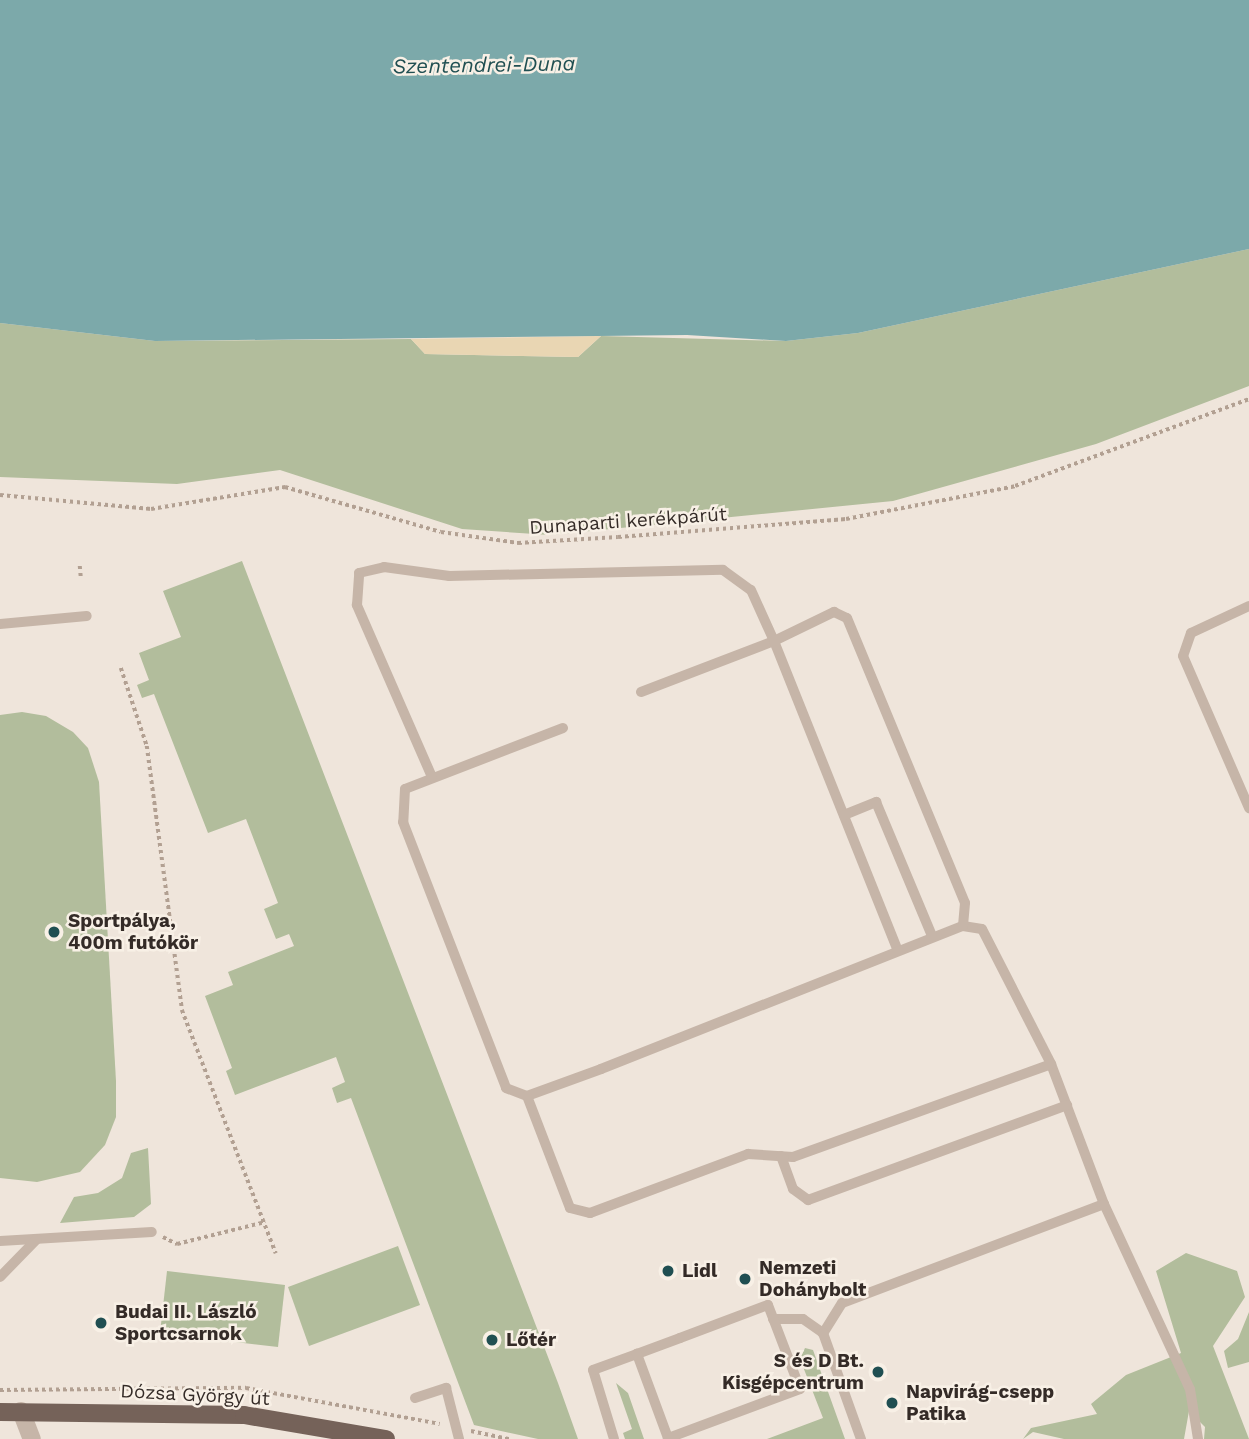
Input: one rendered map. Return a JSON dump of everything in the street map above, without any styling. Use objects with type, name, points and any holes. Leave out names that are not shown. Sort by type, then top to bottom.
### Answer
[{"type":"main road","name":"Dózsa György út","points":[[0,1412],[244,1415],[321,1432],[386,1439]]},
{"type":"street","points":[[21,1411],[32,1439]]},
{"type":"lane","points":[[432,777],[357,605],[359,573],[384,567],[449,576],[723,570],[751,590],[774,640],[897,948]]},
{"type":"lane","points":[[1249,606],[1191,633],[1183,656],[1249,808]]},
{"type":"lane","points":[[641,692],[774,640],[834,612],[847,618],[965,902],[962,926]]},
{"type":"lane","points":[[0,625],[87,616]]},
{"type":"lane","points":[[563,728],[405,789],[403,822],[506,1088],[527,1096],[897,948],[962,926],[982,929],[1051,1065],[1104,1204],[1190,1389],[1198,1439]]},
{"type":"lane","points":[[844,815],[876,802],[932,936]]},
{"type":"lane","points":[[527,1096],[570,1208],[590,1213],[748,1154],[781,1156],[1051,1065]]},
{"type":"lane","points":[[781,1156],[793,1189],[808,1200],[1067,1105]]},
{"type":"lane","points":[[823,1333],[842,1303],[1104,1204]]},
{"type":"lane","points":[[0,1241],[152,1231]]},
{"type":"lane","points":[[0,1277],[37,1238]]},
{"type":"lane","points":[[614,1439],[593,1370],[768,1305],[800,1389],[668,1438],[637,1354]]},
{"type":"lane","points":[[774,1319],[803,1319],[823,1333],[861,1439]]},
{"type":"lane","points":[[415,1398],[446,1388],[459,1439]]},
{"type":"path","name":"Dunaparti kerékpárút","points":[[0,495],[151,509],[243,489],[285,488],[441,532],[519,542],[618,537],[846,519],[1015,486],[1249,399]]},
{"type":"path","points":[[79,566],[81,577]]},
{"type":"path","points":[[121,668],[147,746],[182,1010],[276,1253]]},
{"type":"path","points":[[152,1231],[177,1244],[265,1222]]},
{"type":"green space","points":[[1249,249],[1249,386],[1096,444],[893,501],[550,535],[462,529],[280,470],[177,484],[0,477],[0,323],[155,341],[411,339],[425,354],[578,357],[601,336],[786,341],[858,333]]},
{"type":"green space","points":[[242,561],[578,1439],[538,1439],[474,1425],[351,1098],[337,1103],[332,1088],[345,1082],[336,1057],[235,1095],[226,1071],[232,1068],[205,996],[233,985],[228,972],[294,946],[289,934],[276,939],[264,909],[278,903],[246,819],[208,833],[154,694],[142,698],[137,685],[149,680],[139,653],[181,637],[163,591]]},
{"type":"green space","name":"Sportpálya, 400m futókör","points":[[22,712],[46,716],[73,732],[88,748],[99,782],[116,1081],[116,1117],[105,1145],[80,1172],[37,1182],[0,1178],[0,715]]},
{"type":"green space","points":[[148,1148],[151,1204],[134,1217],[60,1223],[74,1197],[98,1193],[122,1178],[131,1153]]},
{"type":"green space","points":[[398,1246],[420,1305],[309,1346],[288,1287]]},
{"type":"green space","points":[[1186,1253],[1237,1271],[1245,1297],[1213,1346],[1249,1439],[1204,1439],[1205,1427],[1189,1411],[1184,1439],[1064,1439],[1033,1432],[1023,1439],[1031,1428],[1097,1414],[1091,1404],[1126,1375],[1181,1353],[1156,1271]]},
{"type":"green space","points":[[167,1271],[285,1285],[278,1347],[160,1333]]},
{"type":"green space","points":[[1249,1312],[1249,1362],[1228,1368],[1224,1351],[1238,1339]]},
{"type":"green space","points":[[805,1348],[813,1350],[845,1439],[767,1439],[823,1418],[800,1359]]},
{"type":"green space","points":[[616,1383],[628,1393],[644,1439],[625,1439],[623,1433],[632,1429]]},
{"type":"sand","points":[[601,336],[578,357],[425,354],[411,339]]},
{"type":"water","name":"Szentendrei-Duna","points":[[0,0],[1249,0],[1249,249],[858,333],[786,341],[687,335],[155,341],[0,323]]},
{"type":"place","name":"Sportpálya, 400m futókör","points":[[54,932]]},
{"type":"place","name":"Lidl","points":[[668,1271]]},
{"type":"place","name":"Nemzeti Dohánybolt","points":[[745,1279]]},
{"type":"place","name":"Budai II. László Sportcsarnok","points":[[101,1323]]},
{"type":"place","name":"Lőtér","points":[[492,1340]]},
{"type":"place","name":"S és D Bt. Kisgépcentrum","points":[[878,1372]]},
{"type":"place","name":"Napvirág-csepp Patika","points":[[892,1403]]}]
